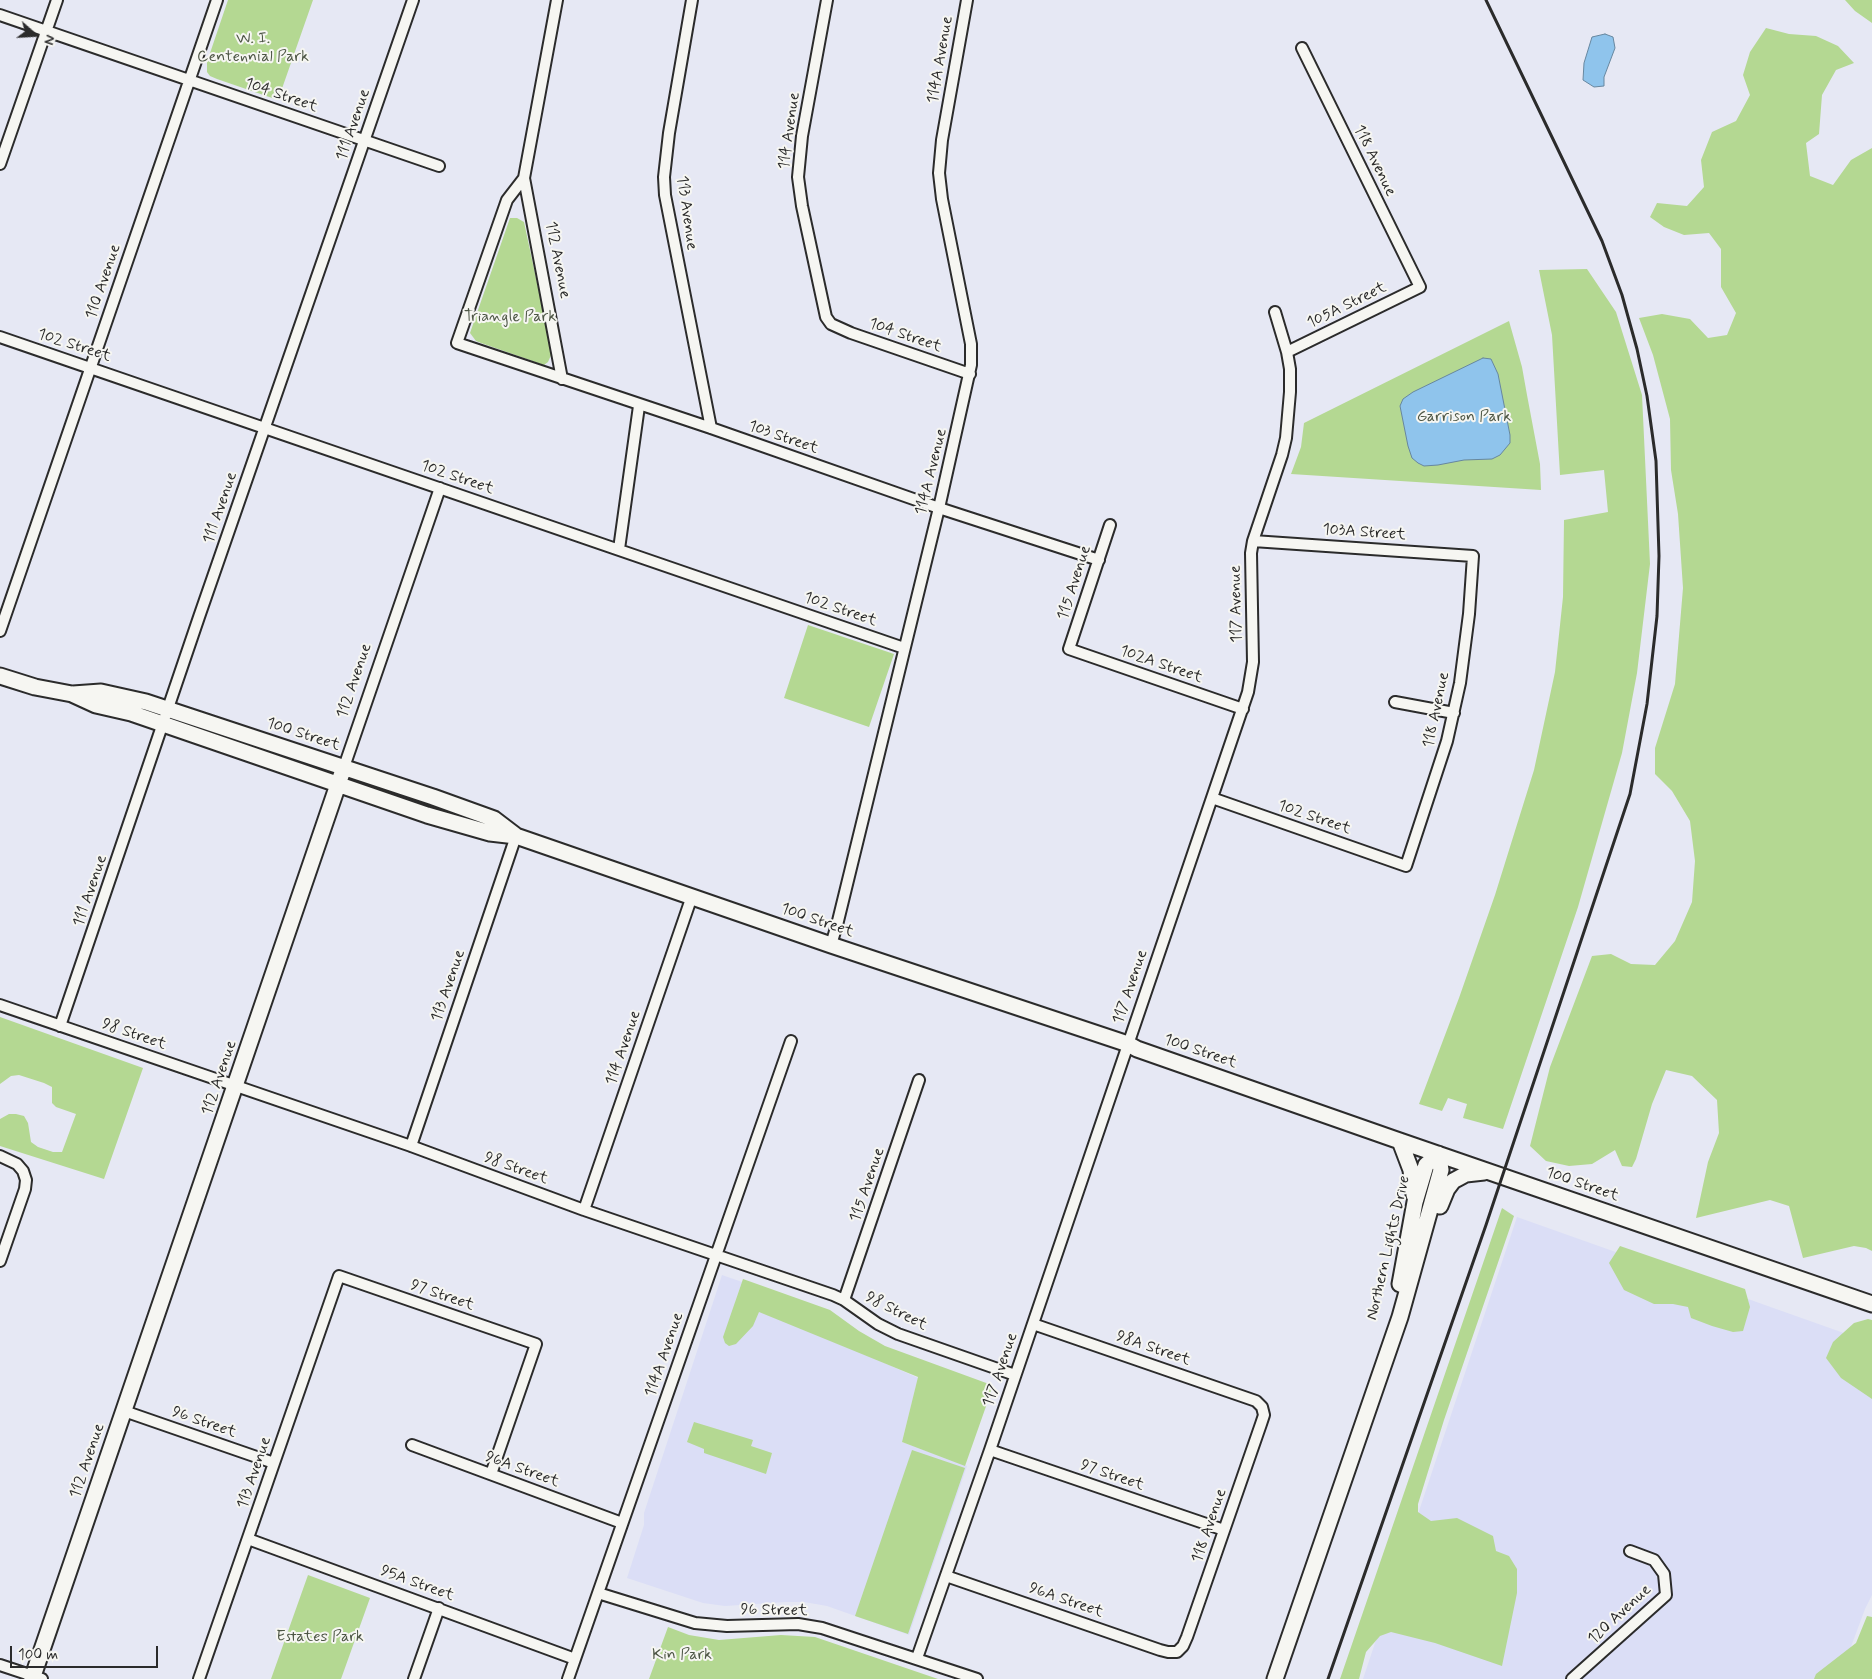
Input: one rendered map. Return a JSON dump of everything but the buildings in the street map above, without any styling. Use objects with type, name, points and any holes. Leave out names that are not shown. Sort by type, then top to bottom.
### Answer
[{"type":"main road","name":"100 Street","points":[[0,676],[35,687],[72,694],[96,705],[131,713],[427,815],[490,833],[516,836],[831,945],[1128,1044],[1400,1141],[1872,1304]]},
{"type":"main road","name":"100 Street","points":[[72,694],[101,692],[146,702],[433,797],[494,820],[516,836]]},
{"type":"main road","name":"112 Avenue","points":[[36,1678],[124,1411],[344,767]]},
{"type":"main road","points":[[1400,1141],[1411,1170],[1415,1202]]},
{"type":"main road","name":"Northern Lights Drive","points":[[1377,1383],[1401,1277],[1415,1202],[1426,1165],[1438,1154]]},
{"type":"main road","name":"Northern Lights Drive","points":[[1275,1679],[1400,1318],[1441,1170],[1438,1154]]},
{"type":"main road","points":[[1413,1271],[1450,1185],[1453,1181],[1466,1174],[1488,1171]]},
{"type":"street","points":[[0,164],[57,0]]},
{"type":"street","name":"110 Avenue","points":[[0,631],[217,0]]},
{"type":"street","name":"111 Avenue","points":[[60,1026],[413,0]]},
{"type":"street","name":"112 Avenue","points":[[557,0],[524,178],[562,379]]},
{"type":"street","name":"113 Avenue","points":[[692,0],[669,133],[664,177],[665,195],[710,428]]},
{"type":"street","name":"114 Avenue","points":[[827,0],[802,136],[798,177],[822,305],[826,317],[831,324]]},
{"type":"street","name":"114A Avenue","points":[[831,945],[939,508],[970,374],[971,344],[942,198],[939,173],[942,140],[967,0]]},
{"type":"street","name":"104 Street","points":[[0,15],[439,166]]},
{"type":"street","name":"118 Avenue","points":[[1302,48],[1420,287]]},
{"type":"street","name":"112 Avenue","points":[[457,343],[507,200],[524,178]]},
{"type":"street","name":"105A Street","points":[[1288,352],[1420,287]]},
{"type":"street","name":"117 Avenue","points":[[917,1658],[990,1450],[1243,709],[1251,680],[1250,568],[1253,541],[1286,438],[1290,392],[1288,352],[1275,312]]},
{"type":"street","name":"104 Street","points":[[831,324],[851,333],[970,374]]},
{"type":"street","name":"102 Street","points":[[0,337],[904,648]]},
{"type":"street","name":"103 Street","points":[[457,343],[639,406],[710,428],[939,508],[1098,560]]},
{"type":"street","points":[[619,549],[639,406]]},
{"type":"street","name":"112 Avenue","points":[[344,767],[440,488]]},
{"type":"street","name":"115 Avenue","points":[[1069,649],[1110,525]]},
{"type":"street","name":"103A Street","points":[[1253,541],[1473,556]]},
{"type":"street","name":"118 Avenue","points":[[1406,866],[1442,758],[1454,713],[1464,652],[1473,556]]},
{"type":"street","name":"102A Street","points":[[1069,649],[1243,709]]},
{"type":"street","points":[[1395,702],[1454,713]]},
{"type":"street","name":"102 Street","points":[[1212,798],[1406,866]]},
{"type":"street","name":"113 Avenue","points":[[411,1146],[516,836]]},
{"type":"street","name":"114 Avenue","points":[[584,1210],[692,896]]},
{"type":"street","name":"98 Street","points":[[0,1005],[411,1146],[584,1210],[844,1300],[860,1313],[898,1334],[1015,1375]]},
{"type":"street","name":"114A Avenue","points":[[568,1679],[790,1041]]},
{"type":"street","name":"115 Avenue","points":[[844,1300],[920,1080]]},
{"type":"street","points":[[0,1156],[18,1164],[24,1171],[26,1180],[25,1189],[0,1261]]},
{"type":"street","name":"113 Avenue","points":[[199,1679],[339,1276]]},
{"type":"street","name":"97 Street","points":[[339,1276],[536,1344],[491,1474]]},
{"type":"street","name":"98A Street","points":[[1033,1324],[1247,1397],[1262,1406]]},
{"type":"street","name":"118 Avenue","points":[[1177,1652],[1183,1646],[1187,1637],[1261,1424],[1264,1415],[1262,1406]]},
{"type":"street","name":"96 Street","points":[[124,1411],[274,1463]]},
{"type":"street","name":"96A Street","points":[[412,1445],[622,1523]]},
{"type":"street","name":"97 Street","points":[[990,1450],[1224,1530]]},
{"type":"street","name":"95A Street","points":[[248,1539],[575,1659]]},
{"type":"street","name":"120 Avenue","points":[[1572,1679],[1666,1595],[1664,1574],[1654,1560],[1630,1551]]},
{"type":"street","name":"96A Street","points":[[946,1576],[1160,1650],[1177,1652]]},
{"type":"street","name":"96 Street","points":[[598,1593],[695,1624],[727,1626],[791,1624],[822,1628],[977,1679]]},
{"type":"street","points":[[414,1679],[438,1608]]},
{"type":"street","points":[[0,1664],[36,1678]]},
{"type":"shaded area","points":[[1517,1217],[1872,1343],[1872,1595],[1839,1679],[1363,1679]]},
{"type":"shaded area","points":[[722,1275],[742,1282],[735,1302],[858,1351],[918,1378],[902,1442],[967,1466],[909,1635],[827,1606],[804,1602],[725,1606],[703,1603],[627,1578],[644,1525],[644,1513]]},
{"type":"green space","name":"W. I. Centennial Park","points":[[228,0],[313,0],[278,100],[217,79],[210,76],[207,72],[207,62]]},
{"type":"green space","points":[[1845,0],[1872,0],[1872,23],[1855,11]]},
{"type":"green space","points":[[1766,28],[1789,34],[1816,36],[1838,46],[1854,63],[1836,70],[1822,95],[1819,134],[1806,143],[1810,176],[1833,185],[1851,160],[1872,148],[1872,1251],[1854,1246],[1803,1258],[1789,1206],[1770,1200],[1696,1218],[1708,1162],[1719,1133],[1717,1100],[1692,1076],[1666,1070],[1652,1104],[1632,1167],[1622,1166],[1615,1150],[1592,1164],[1569,1166],[1546,1161],[1530,1146],[1550,1067],[1592,956],[1611,954],[1631,964],[1655,965],[1675,941],[1692,902],[1695,861],[1690,821],[1672,791],[1655,774],[1655,748],[1675,684],[1683,588],[1678,514],[1671,470],[1670,419],[1653,355],[1639,318],[1662,314],[1690,319],[1708,338],[1727,335],[1736,313],[1721,287],[1721,249],[1709,233],[1684,235],[1664,227],[1650,217],[1657,203],[1687,206],[1704,187],[1701,160],[1712,132],[1736,121],[1750,95],[1743,75],[1750,52]]},
{"type":"green space","name":"Triangle Park","points":[[510,218],[517,218],[524,222],[552,353],[548,362],[544,365],[476,341],[470,333]]},
{"type":"green space","points":[[1587,269],[1616,312],[1642,395],[1650,564],[1637,673],[1622,753],[1578,907],[1503,1129],[1463,1118],[1467,1104],[1448,1098],[1442,1111],[1419,1104],[1495,895],[1534,770],[1555,672],[1563,597],[1564,520],[1608,512],[1604,470],[1560,475],[1552,335],[1539,270]]},
{"type":"green space","name":"Garrison Park","points":[[1509,321],[1522,367],[1540,464],[1541,490],[1291,474],[1301,447],[1304,423]]},
{"type":"green space","points":[[808,625],[894,654],[869,727],[784,698]]},
{"type":"green space","points":[[0,1017],[143,1068],[104,1179],[0,1146],[0,1119],[9,1114],[16,1114],[24,1116],[28,1123],[31,1142],[38,1147],[53,1152],[62,1152],[76,1114],[56,1107],[52,1103],[52,1087],[44,1083],[19,1075],[11,1076],[0,1084]]},
{"type":"green space","points":[[1502,1208],[1514,1216],[1444,1420],[1418,1504],[1418,1512],[1431,1521],[1457,1518],[1493,1536],[1496,1551],[1509,1556],[1517,1569],[1517,1593],[1502,1666],[1435,1643],[1391,1632],[1380,1636],[1366,1652],[1359,1679],[1340,1679]]},
{"type":"green space","points":[[1620,1246],[1745,1289],[1750,1307],[1743,1331],[1733,1332],[1712,1326],[1691,1318],[1688,1307],[1673,1304],[1654,1304],[1624,1290],[1609,1263]]},
{"type":"green space","points":[[743,1279],[830,1310],[859,1331],[885,1346],[989,1384],[991,1389],[990,1395],[965,1466],[902,1442],[918,1377],[759,1312],[753,1326],[736,1344],[729,1346],[725,1343],[723,1337]]},
{"type":"green space","points":[[1868,1319],[1872,1320],[1872,1399],[1841,1378],[1826,1358],[1833,1342],[1854,1323]]},
{"type":"green space","points":[[694,1422],[753,1440],[751,1446],[772,1453],[766,1474],[704,1453],[704,1449],[687,1442]]},
{"type":"green space","points":[[912,1450],[965,1468],[908,1634],[855,1616]]},
{"type":"green space","name":"Estates Park","points":[[308,1575],[370,1598],[341,1679],[271,1679]]},
{"type":"green space","points":[[1867,1616],[1872,1617],[1872,1679],[1814,1679],[1816,1674],[1856,1643]]},
{"type":"green space","name":"Kin Park","points":[[668,1627],[689,1635],[719,1640],[781,1635],[815,1637],[938,1679],[649,1679]]},
{"type":"water","points":[[1605,34],[1613,37],[1615,48],[1604,77],[1604,86],[1594,87],[1583,80],[1584,63],[1592,37]]},
{"type":"water","points":[[1483,358],[1491,359],[1498,374],[1510,443],[1500,455],[1492,459],[1464,460],[1424,466],[1418,463],[1412,458],[1408,446],[1400,406],[1403,399],[1413,392]]},
{"type":"railway","points":[[1328,1679],[1486,1225],[1630,794],[1647,704],[1657,616],[1659,556],[1656,461],[1647,396],[1637,349],[1622,295],[1602,241],[1486,0]]}]
